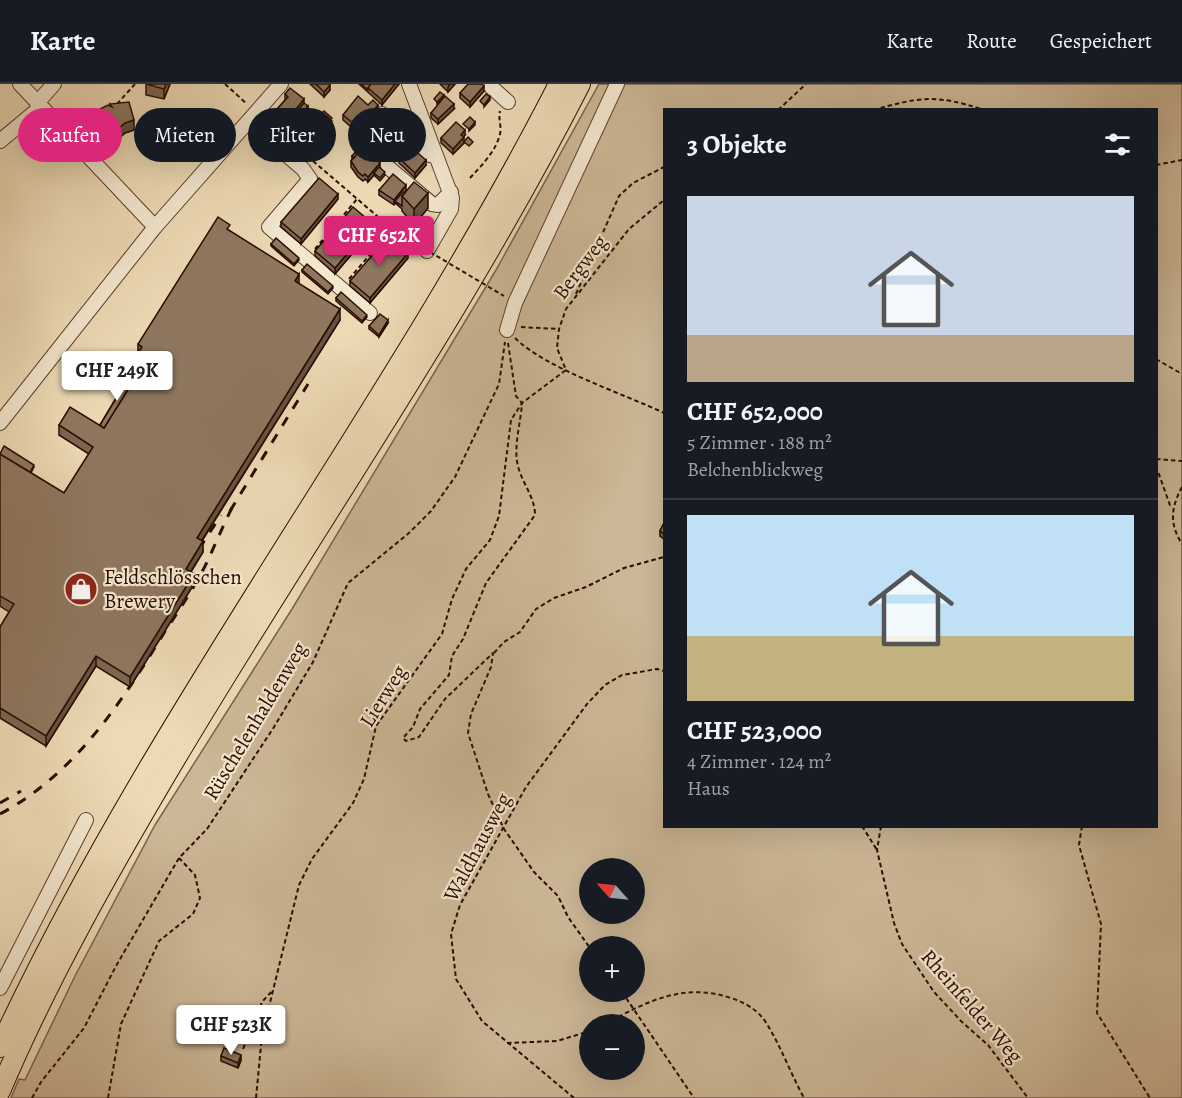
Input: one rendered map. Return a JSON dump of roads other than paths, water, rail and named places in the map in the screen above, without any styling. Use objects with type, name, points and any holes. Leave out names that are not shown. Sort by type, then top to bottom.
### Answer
[{"type":"highway","points":[[0,1047],[48,949],[124,809],[467,251],[559,84]]},
{"type":"highway","points":[[0,1091],[64,957],[140,818],[489,250],[580,84]]},
{"type":"street","points":[[20,84],[155,227]]},
{"type":"street","points":[[0,141],[39,105],[54,84]]},
{"type":"street","points":[[260,108],[280,84]]},
{"type":"street","points":[[409,84],[451,192],[451,209],[424,249]]},
{"type":"street","points":[[488,84],[508,102]]},
{"type":"street","points":[[507,330],[509,300],[617,84]]},
{"type":"street","points":[[0,423],[155,227],[248,122]]},
{"type":"street","points":[[426,152],[430,156],[436,156]]},
{"type":"street","points":[[295,162],[310,178],[269,227],[370,312]]},
{"type":"street","points":[[383,162],[432,204],[438,205],[451,192]]},
{"type":"street","points":[[0,988],[86,820]]},
{"type":"street","points":[[0,957],[6,957],[23,944]]},
{"type":"railway","points":[[230,511],[308,384]]},
{"type":"railway","points":[[0,814],[27,798],[74,758],[113,710],[192,589],[234,504]]},
{"type":"railway","points":[[199,549],[221,515]]},
{"type":"railway","points":[[0,803],[21,791]]},
{"type":"place","name":"Feldschlösschen Brewery","points":[[81,589]]}]
